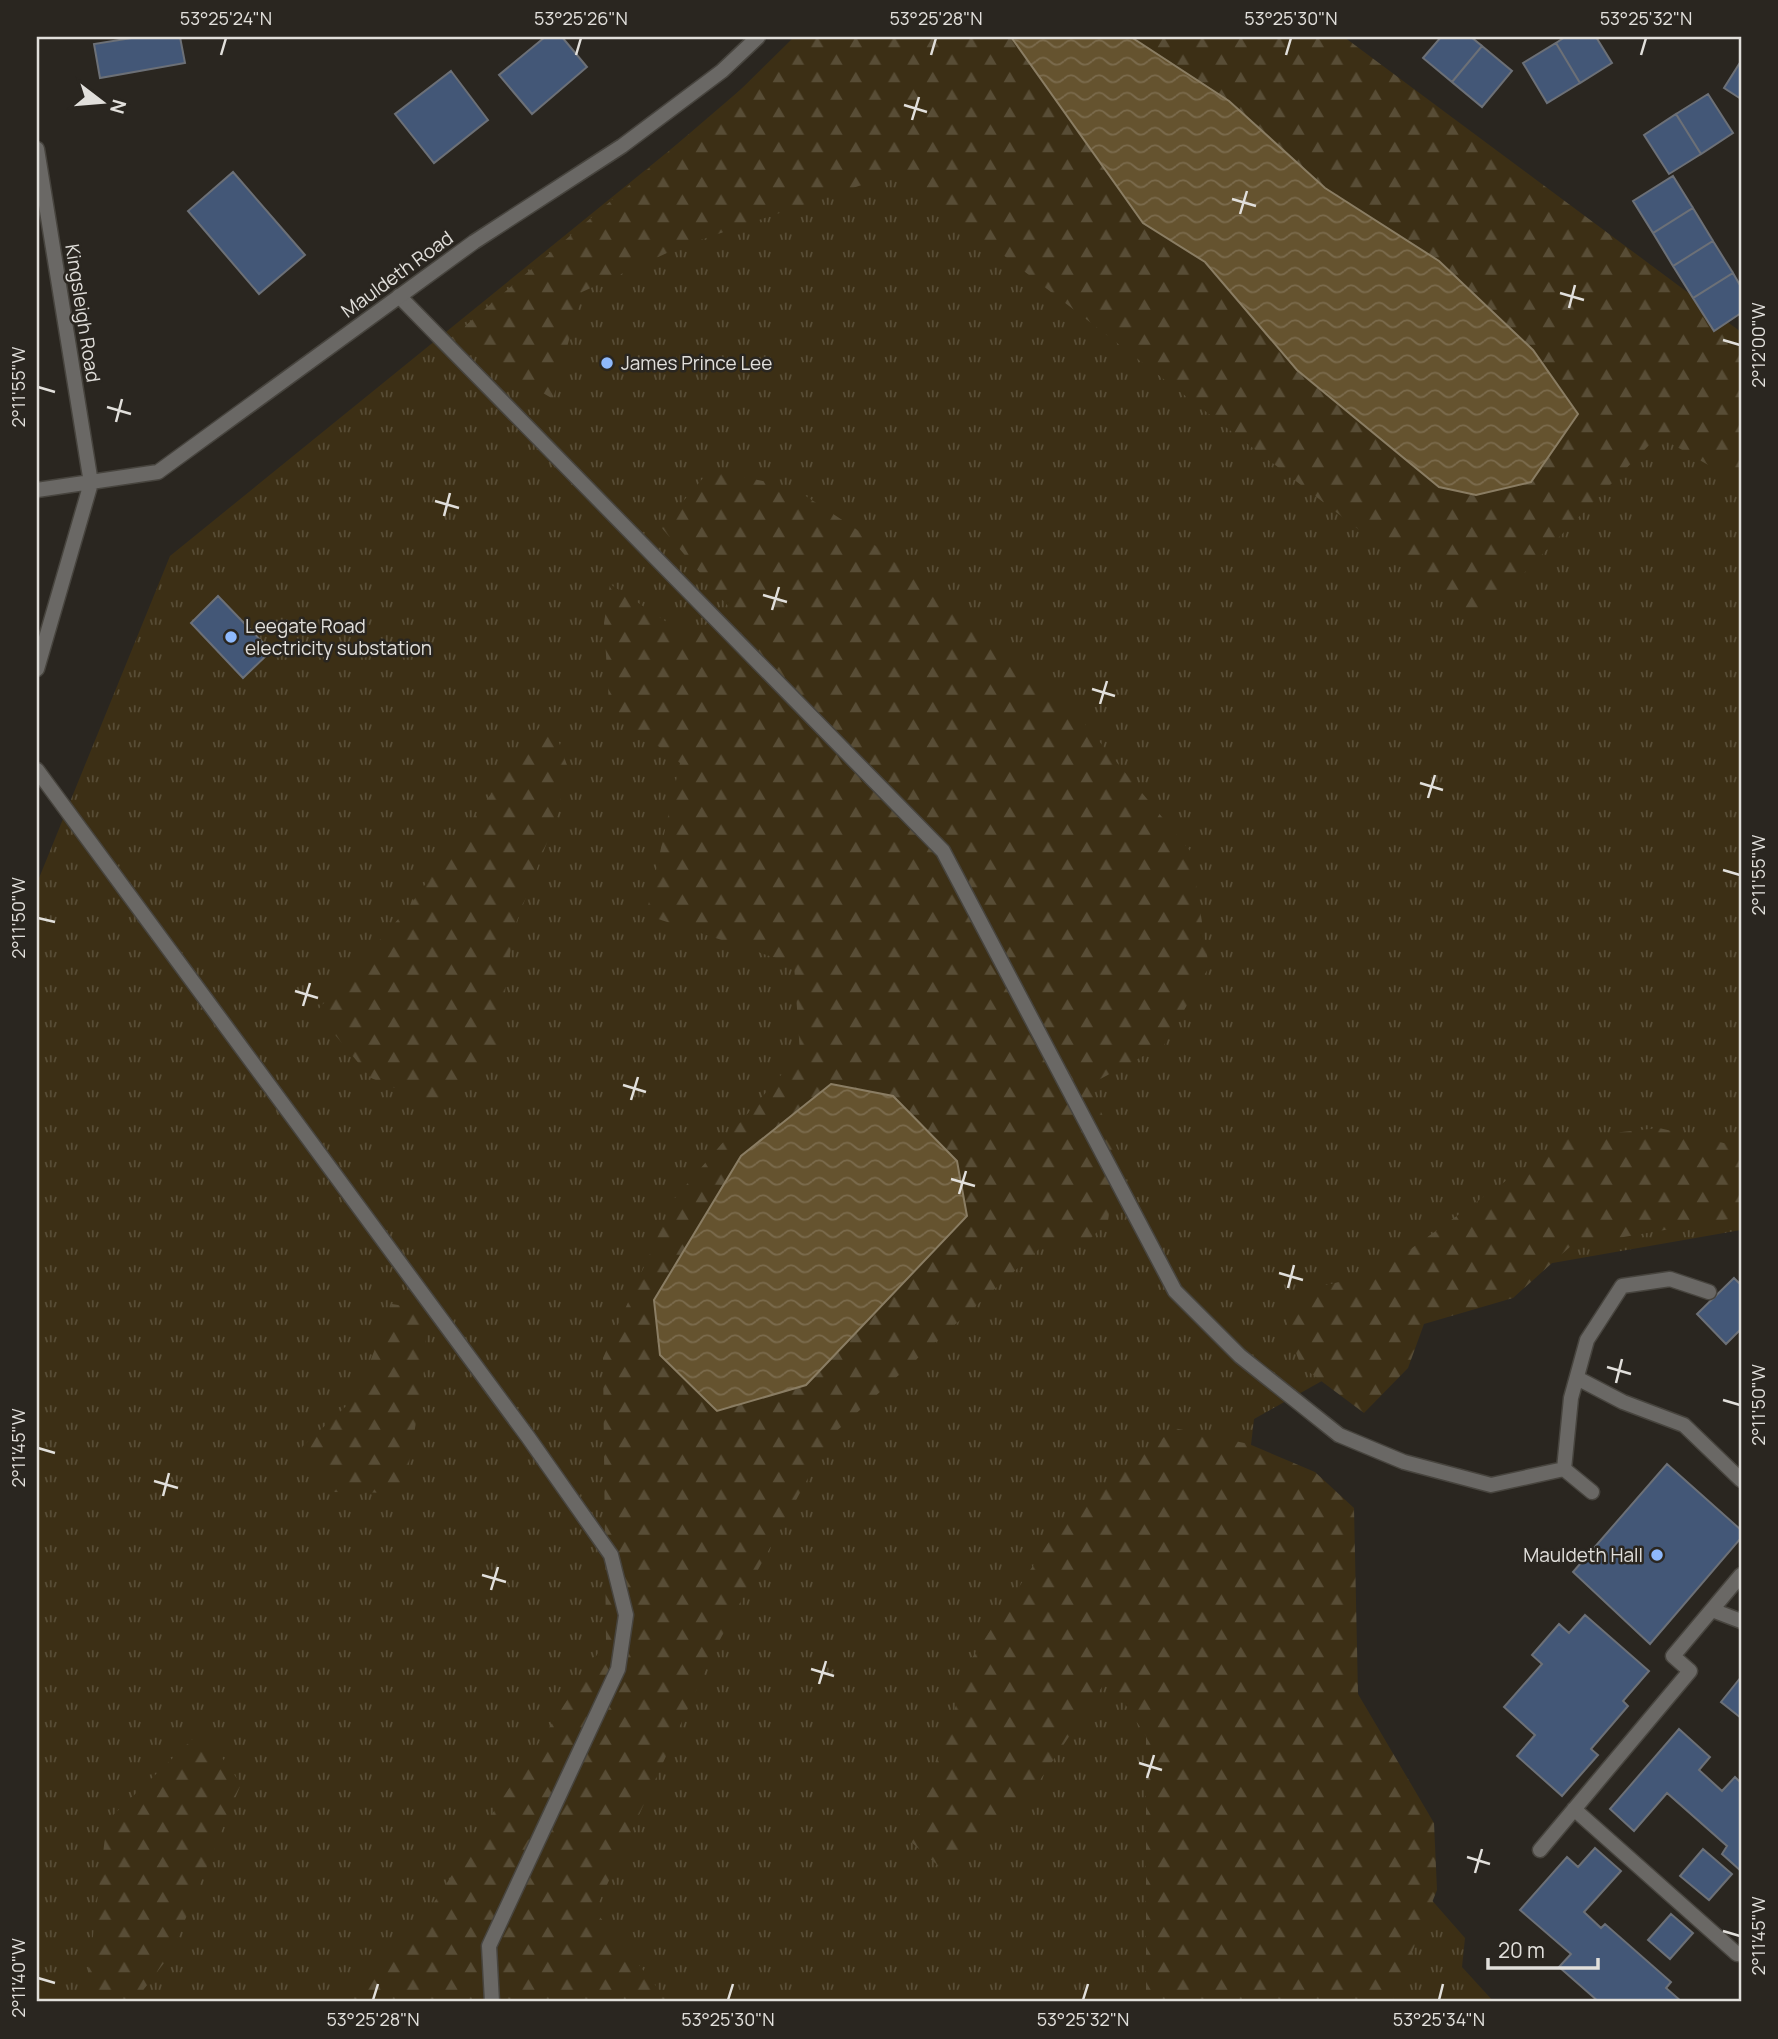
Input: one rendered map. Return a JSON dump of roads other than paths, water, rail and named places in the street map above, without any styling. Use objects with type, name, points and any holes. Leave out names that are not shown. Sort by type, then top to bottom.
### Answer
[{"type":"street","name":"Mauldeth Road","points":[[37,490],[158,472],[474,242],[622,146],[722,71],[758,37]]},
{"type":"street","name":"Kingsleigh Road","points":[[37,149],[91,483]]},
{"type":"street","points":[[399,296],[943,851],[1175,1291],[1240,1356],[1339,1435],[1404,1462],[1491,1485],[1564,1469]]},
{"type":"street","points":[[37,669],[91,483]]},
{"type":"street","points":[[37,769],[611,1555],[626,1615],[618,1669],[489,1946],[492,2002]]},
{"type":"street","points":[[1564,1469],[1571,1398],[1587,1340],[1622,1286],[1670,1279],[1709,1292]]},
{"type":"street","points":[[1577,1378],[1623,1402],[1684,1425],[1741,1480]]},
{"type":"street","points":[[1564,1469],[1592,1492]]},
{"type":"street","points":[[1540,1850],[1690,1671],[1673,1656],[1741,1574]]},
{"type":"street","points":[[1712,1610],[1741,1621]]},
{"type":"street","points":[[1574,1809],[1737,1954]]},
{"type":"water","points":[[1011,37],[1131,37],[1229,101],[1325,188],[1439,261],[1533,350],[1578,414],[1531,482],[1476,495],[1439,487],[1297,370],[1205,262],[1143,223]]},
{"type":"water","points":[[831,1084],[893,1096],[957,1161],[967,1216],[806,1385],[717,1411],[660,1355],[654,1300],[741,1156]]},
{"type":"place","name":"James Prince Lee","points":[[607,363]]},
{"type":"place","name":"Leegate Road electricity substation","points":[[231,637]]},
{"type":"place","name":"Mauldeth Hall","points":[[1657,1555]]}]
